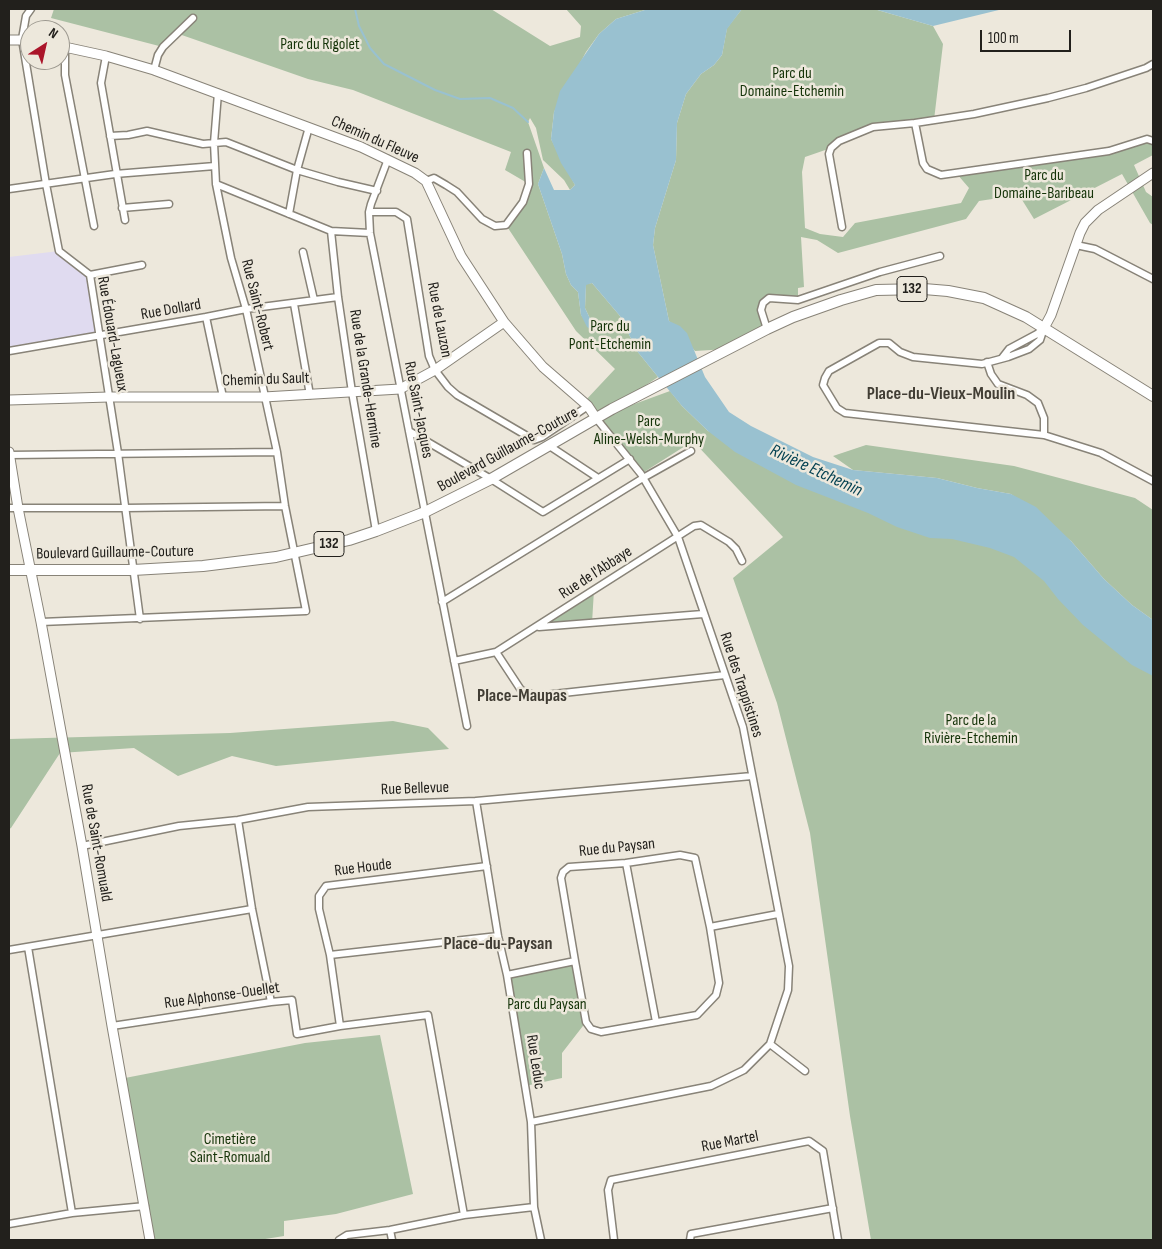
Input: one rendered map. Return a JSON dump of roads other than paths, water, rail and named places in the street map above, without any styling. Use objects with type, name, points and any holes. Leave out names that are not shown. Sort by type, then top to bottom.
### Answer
[{"type":"main road","name":"Boulevard Guillaume-Couture","points":[[9,570],[133,570],[203,566],[276,557],[349,540],[424,512],[491,479],[596,418],[766,329],[793,317],[876,290],[901,288],[948,291],[984,298],[1012,309],[1153,396]]},
{"type":"street","points":[[26,20],[26,16],[31,9]]},
{"type":"street","points":[[154,70],[158,55],[163,47],[192,18]]},
{"type":"street","name":"Chemin du Fleuve","points":[[70,49],[106,56],[154,70],[218,93],[361,147],[415,173],[426,181],[461,256],[504,322],[543,367],[588,406],[596,418]]},
{"type":"street","points":[[106,56],[101,83],[124,220]]},
{"type":"street","points":[[842,227],[829,154],[831,148],[839,141],[873,127],[974,114],[1048,98],[1086,88],[1153,64]]},
{"type":"street","name":"Rue Édouard-Lagueux","points":[[30,70],[46,184],[59,251],[90,275],[118,453],[140,619]]},
{"type":"street","points":[[65,70],[94,226]]},
{"type":"street","name":"Rue Saint-Robert","points":[[140,619],[306,611],[285,506],[277,452],[246,309],[232,258],[216,184],[214,142],[218,93]]},
{"type":"street","points":[[915,123],[923,163],[927,170],[941,175],[1109,151],[1147,139],[1153,141]]},
{"type":"street","points":[[289,214],[297,170],[309,127]]},
{"type":"street","points":[[110,136],[146,131],[203,144],[226,142],[297,170],[377,191]]},
{"type":"street","points":[[426,181],[434,178],[458,192],[482,219],[494,226],[506,226],[523,202],[529,184],[527,153]]},
{"type":"street","name":"Rue Saint-Jacques","points":[[388,159],[369,212],[370,233],[467,726]]},
{"type":"street","points":[[9,189],[115,174],[215,166]]},
{"type":"street","points":[[1153,173],[1091,216],[1082,228],[1053,310],[1040,340],[1029,349],[1008,357],[975,364],[906,356],[889,343],[884,342],[872,346],[829,372],[823,386],[841,411],[852,414],[1044,435],[1101,453],[1153,481]]},
{"type":"street","points":[[216,184],[331,232],[370,233]]},
{"type":"street","points":[[122,208],[169,204]]},
{"type":"street","name":"Rue de Lauzon","points":[[369,212],[396,212],[407,219],[429,356],[435,370],[457,395],[534,440],[588,406]]},
{"type":"street","name":"Rue de la Grande-Hermine","points":[[331,232],[338,298],[352,392],[376,531]]},
{"type":"street","points":[[1076,245],[1095,249],[1153,279]]},
{"type":"street","points":[[303,252],[314,300]]},
{"type":"street","points":[[766,329],[761,310],[763,303],[769,298],[798,300],[880,272],[940,256]]},
{"type":"street","points":[[90,275],[142,265]]},
{"type":"street","name":"Rue Dollard","points":[[9,351],[246,309],[338,298]]},
{"type":"street","points":[[294,304],[310,394]]},
{"type":"street","points":[[206,317],[223,397]]},
{"type":"street","name":"Chemin du Sault","points":[[9,400],[109,397],[264,397],[400,389],[435,370],[504,322]]},
{"type":"street","points":[[1002,358],[1009,349],[1044,328]]},
{"type":"street","points":[[987,362],[994,380],[998,384],[1027,395],[1038,403],[1044,418],[1044,435]]},
{"type":"street","name":"Rue des Trappistines","points":[[531,1122],[711,1086],[744,1070],[770,1044],[788,990],[788,966],[743,728],[678,537],[630,459],[596,418]]},
{"type":"street","points":[[409,431],[543,512],[630,459]]},
{"type":"street","points":[[548,445],[598,478]]},
{"type":"street","points":[[442,602],[643,478],[691,451]]},
{"type":"street","points":[[9,453],[277,452]]},
{"type":"street","name":"Rue de Saint-Romuald","points":[[9,453],[13,508],[31,570],[41,622],[150,1240]]},
{"type":"street","points":[[13,508],[285,506]]},
{"type":"street","name":"Rue de l'Abbaye","points":[[454,661],[496,652],[694,526],[701,525],[729,542],[736,549],[742,561]]},
{"type":"street","points":[[538,627],[703,614]]},
{"type":"street","points":[[41,622],[140,619]]},
{"type":"street","points":[[496,652],[521,690],[536,696],[725,675]]},
{"type":"street","name":"Rue Bellevue","points":[[82,846],[179,826],[238,820],[308,807],[476,801],[752,776]]},
{"type":"street","name":"Rue Leduc","points":[[476,801],[531,1122],[534,1207],[540,1240]]},
{"type":"street","points":[[238,820],[252,909],[271,1002]]},
{"type":"street","name":"Rue du Paysan","points":[[680,855],[695,858],[710,927],[718,982],[716,995],[697,1015],[601,1032],[591,1029],[586,1022],[561,878],[563,872],[569,867],[626,863],[680,855]]},
{"type":"street","points":[[626,863],[656,1022]]},
{"type":"street","name":"Rue Houde","points":[[340,1026],[330,955],[319,909],[319,896],[326,886],[487,866]]},
{"type":"street","points":[[9,950],[252,909]]},
{"type":"street","points":[[710,927],[778,914]]},
{"type":"street","points":[[330,955],[498,936]]},
{"type":"street","points":[[28,947],[72,1213]]},
{"type":"street","points":[[507,975],[575,961]]},
{"type":"street","name":"Rue Alphonse-Ouellet","points":[[112,1026],[292,1000],[297,1034],[340,1026],[428,1015],[464,1215]]},
{"type":"street","points":[[770,1044],[805,1071]]},
{"type":"street","name":"Rue Martel","points":[[614,1240],[608,1190],[611,1180],[809,1141],[823,1151],[838,1240]]},
{"type":"street","points":[[9,1224],[72,1213],[145,1206]]},
{"type":"street","points":[[339,1240],[347,1236],[390,1230],[464,1215],[534,1207]]},
{"type":"street","points":[[690,1240],[691,1234],[833,1208]]},
{"type":"street","points":[[390,1230],[392,1240]]},
{"type":"water","name":"Rivière Etchemin","points":[[648,9],[742,9],[727,29],[722,55],[714,65],[701,74],[686,94],[677,123],[676,160],[655,228],[653,245],[669,321],[680,326],[687,333],[705,377],[729,412],[751,426],[813,457],[853,470],[937,478],[1011,494],[1036,507],[1071,541],[1104,579],[1132,605],[1153,620],[1153,676],[1132,665],[1083,625],[1044,581],[1014,557],[990,548],[952,539],[930,538],[897,527],[868,513],[796,485],[735,452],[708,431],[682,406],[637,351],[620,316],[592,283],[586,285],[585,308],[593,325],[592,330],[587,327],[581,315],[578,292],[571,285],[566,274],[562,254],[538,184],[544,168],[554,190],[570,190],[575,185],[561,163],[551,139],[554,112],[560,91],[599,34],[616,19]]},
{"type":"water","points":[[874,9],[1003,9],[933,26]]},
{"type":"waterway","points":[[355,9],[359,26],[370,48],[384,64],[435,90],[460,99],[490,98],[513,108],[528,122]]},
{"type":"district","name":"Place-du-Vieux-Moulin","points":[[941,394]]},
{"type":"district","name":"Place-Maupas","points":[[522,696]]},
{"type":"district","name":"Place-du-Paysan","points":[[498,944]]},
{"type":"park label","name":"Parc du Rigolet","points":[[320,45]]},
{"type":"park label","name":"Parc du Domaine-Etchemin","points":[[792,83]]},
{"type":"park label","name":"Parc du Domaine-Baribeau","points":[[1044,185]]},
{"type":"park label","name":"Parc du Pont-Etchemin","points":[[610,336]]},
{"type":"park label","name":"Parc Aline-Welsh-Murphy","points":[[649,431]]},
{"type":"park label","name":"Parc de la Rivière-Etchemin","points":[[971,730]]},
{"type":"park label","name":"Parc du Paysan","points":[[547,1005]]},
{"type":"park label","name":"Cimetière Saint-Romuald","points":[[230,1149]]}]
